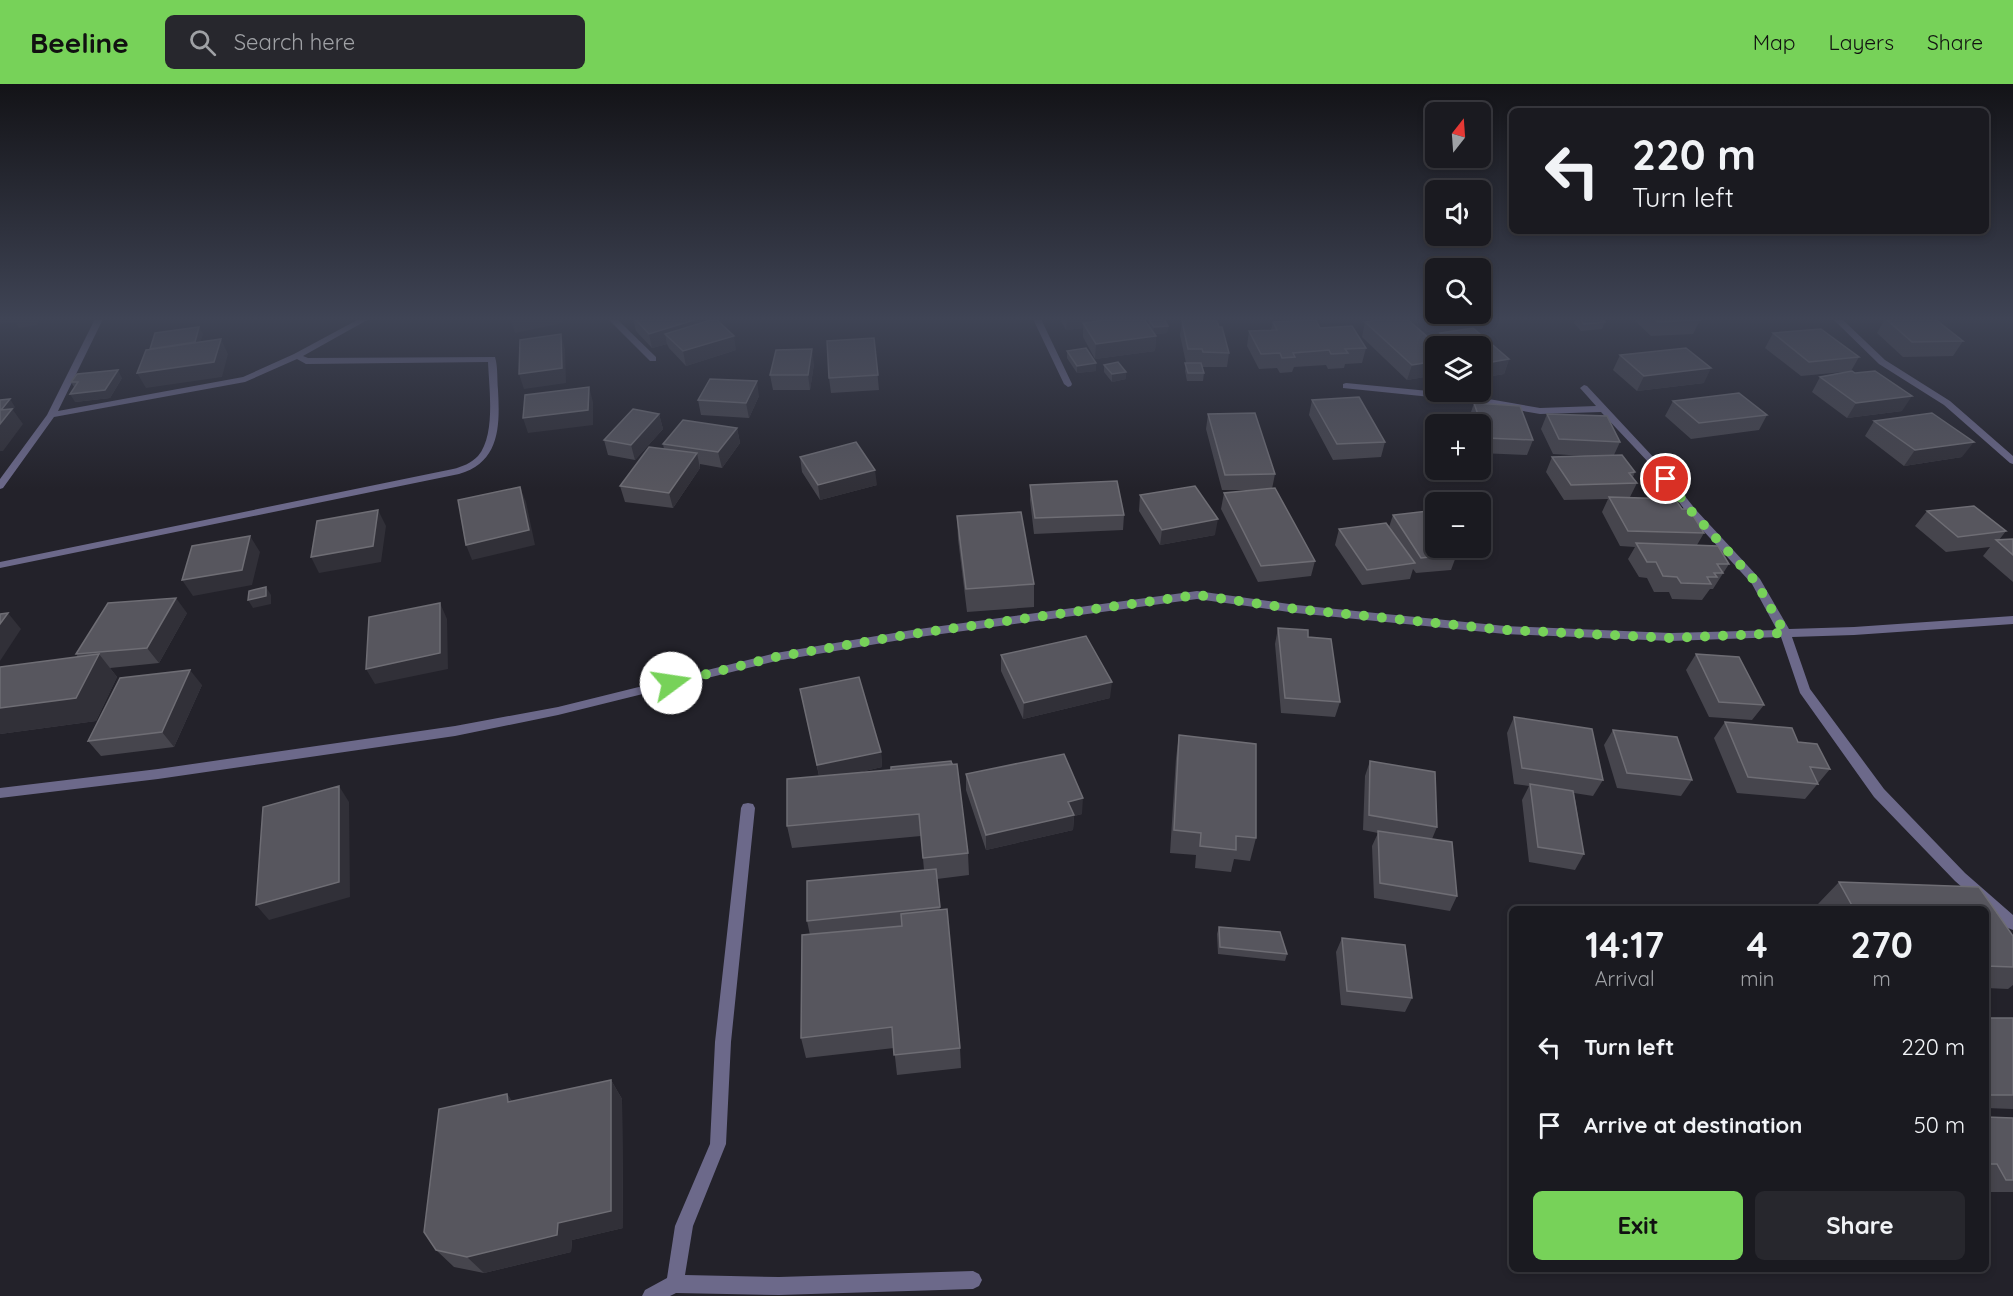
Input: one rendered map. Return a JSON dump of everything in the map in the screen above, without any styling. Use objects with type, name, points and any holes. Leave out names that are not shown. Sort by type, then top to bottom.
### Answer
[{"type":"street","points":[[0,486],[51,415],[71,376]]},
{"type":"street","points":[[51,415],[244,379],[252,376]]},
{"type":"street","points":[[0,565],[437,476],[473,465],[488,451],[493,434],[492,376]]},
{"type":"street","points":[[1064,376],[1068,384]]},
{"type":"street","points":[[1903,376],[1947,403],[2013,461]]},
{"type":"street","points":[[1346,386],[1460,397],[1540,411],[1602,409]]},
{"type":"street","points":[[1584,388],[1653,462],[1692,512],[1756,582],[1785,633],[1804,690],[1879,793],[1960,877],[2013,924]]},
{"type":"street","points":[[0,793],[158,774],[455,732],[558,711],[776,657],[912,634],[1197,595],[1296,609],[1505,630],[1671,638],[1865,630],[2013,620]]},
{"type":"street","points":[[675,1284],[684,1226],[718,1144],[723,1042],[748,808]]},
{"type":"street","points":[[651,1296],[675,1284],[779,1286],[973,1280]]},
{"type":"building","points":[[76,376],[114,376],[105,390],[70,394],[78,382],[71,382]]},
{"type":"building","points":[[829,376],[869,376],[829,378]]},
{"type":"building","points":[[1882,376],[1912,396],[1856,403],[1820,377]]},
{"type":"building","points":[[710,379],[757,381],[746,403],[698,400]]},
{"type":"building","points":[[589,387],[588,410],[523,418],[525,395]]},
{"type":"building","points":[[1739,393],[1767,415],[1699,423],[1673,401]]},
{"type":"building","points":[[1359,397],[1385,442],[1337,444],[1312,400]]},
{"type":"building","points":[[10,399],[2,409],[0,410],[0,400]]},
{"type":"building","points":[[1474,403],[1520,406],[1533,440],[1491,438],[1491,414],[1478,414]]},
{"type":"building","points":[[12,409],[0,424],[0,410]]},
{"type":"building","points":[[633,409],[659,414],[631,445],[604,440]]},
{"type":"building","points":[[1255,413],[1275,474],[1225,475],[1208,414]]},
{"type":"building","points":[[1932,413],[1974,442],[1915,450],[1874,421]]},
{"type":"building","points":[[1547,414],[1607,416],[1620,442],[1559,439]]},
{"type":"building","points":[[683,420],[737,428],[718,452],[663,444]]},
{"type":"building","points":[[856,442],[875,470],[818,485],[800,457]]},
{"type":"building","points":[[649,447],[697,453],[669,493],[620,486]]},
{"type":"building","points":[[1622,455],[1635,472],[1629,473],[1637,483],[1571,485],[1552,457]]},
{"type":"building","points":[[1117,481],[1124,515],[1035,518],[1030,485]]},
{"type":"building","points":[[1195,486],[1218,519],[1162,530],[1140,495]]},
{"type":"building","points":[[520,487],[529,530],[466,545],[458,500]]},
{"type":"building","points":[[1275,488],[1315,561],[1261,566],[1224,493]]},
{"type":"building","points":[[1609,497],[1675,499],[1682,509],[1689,509],[1704,533],[1628,531]]},
{"type":"building","points":[[1974,506],[2006,531],[1958,537],[1927,511]]},
{"type":"building","points":[[378,510],[373,546],[311,557],[317,521]]},
{"type":"building","points":[[1425,511],[1425,558],[1421,558],[1393,515]]},
{"type":"building","points":[[1021,512],[1034,584],[966,589],[957,516]]},
{"type":"building","points":[[1386,523],[1415,563],[1367,570],[1339,529]]},
{"type":"building","points":[[250,536],[242,570],[182,580],[192,546]]},
{"type":"building","points":[[2013,539],[2013,555],[1996,540]]},
{"type":"building","points":[[1636,543],[1718,546],[1729,564],[1717,564],[1723,573],[1714,573],[1717,577],[1707,577],[1711,584],[1681,583],[1677,577],[1663,576],[1656,562],[1647,562]]},
{"type":"building","points":[[266,587],[266,596],[248,600],[249,591]]},
{"type":"building","points":[[176,598],[147,648],[76,654],[108,603]]},
{"type":"building","points":[[440,603],[440,653],[366,669],[369,617]]},
{"type":"building","points":[[8,613],[0,624],[0,614]]},
{"type":"building","points":[[1278,628],[1308,630],[1308,637],[1331,639],[1340,702],[1285,698]]},
{"type":"building","points":[[1086,636],[1112,682],[1024,703],[1001,655]]},
{"type":"building","points":[[99,654],[76,698],[0,708],[0,667]]},
{"type":"building","points":[[1696,654],[1739,657],[1764,705],[1719,702]]},
{"type":"building","points":[[190,670],[162,732],[88,741],[120,678]]},
{"type":"building","points":[[859,677],[881,752],[817,765],[800,689]]},
{"type":"building","points":[[1514,717],[1592,729],[1603,780],[1522,768]]},
{"type":"building","points":[[1725,722],[1792,728],[1798,742],[1817,744],[1830,769],[1810,767],[1818,784],[1748,777]]},
{"type":"building","points":[[1613,730],[1677,737],[1692,780],[1627,773]]},
{"type":"building","points":[[1179,735],[1256,744],[1256,838],[1236,836],[1236,850],[1200,846],[1201,833],[1174,830]]},
{"type":"building","points":[[1064,754],[1083,798],[1068,802],[1074,815],[986,835],[966,774]]},
{"type":"building","points":[[951,761],[952,764],[891,770],[891,767]]},
{"type":"building","points":[[1370,761],[1435,772],[1437,827],[1369,815]]},
{"type":"building","points":[[957,764],[968,853],[923,858],[919,814],[787,826],[787,779]]},
{"type":"building","points":[[1530,784],[1573,791],[1584,854],[1538,847]]},
{"type":"building","points":[[339,786],[339,882],[256,905],[263,807]]},
{"type":"building","points":[[1378,831],[1452,842],[1457,896],[1380,883]]},
{"type":"building","points":[[936,869],[940,907],[807,921],[807,881]]},
{"type":"building","points":[[1839,882],[1979,887],[2013,936],[2013,967],[1989,966],[1989,906],[1852,906]]},
{"type":"building","points":[[947,909],[960,1048],[894,1055],[892,1027],[801,1038],[802,935],[902,926],[901,914]]},
{"type":"building","points":[[1219,927],[1280,932],[1287,954],[1220,947]]},
{"type":"building","points":[[1342,938],[1405,945],[1412,998],[1347,991]]},
{"type":"building","points":[[1989,1018],[2013,1018],[2013,1095],[1989,1095]]},
{"type":"building","points":[[611,1080],[611,1211],[558,1223],[557,1235],[467,1257],[436,1250],[424,1232],[439,1109],[507,1094],[508,1102]]},
{"type":"building","points":[[1989,1117],[2013,1118],[2013,1180],[2006,1180],[1997,1164],[1989,1164]]},
{"type":"route","points":[[671,683],[776,657],[912,634],[1197,595],[1296,609],[1505,630],[1671,638],[1785,633],[1756,582],[1692,512],[1666,479]]}]
